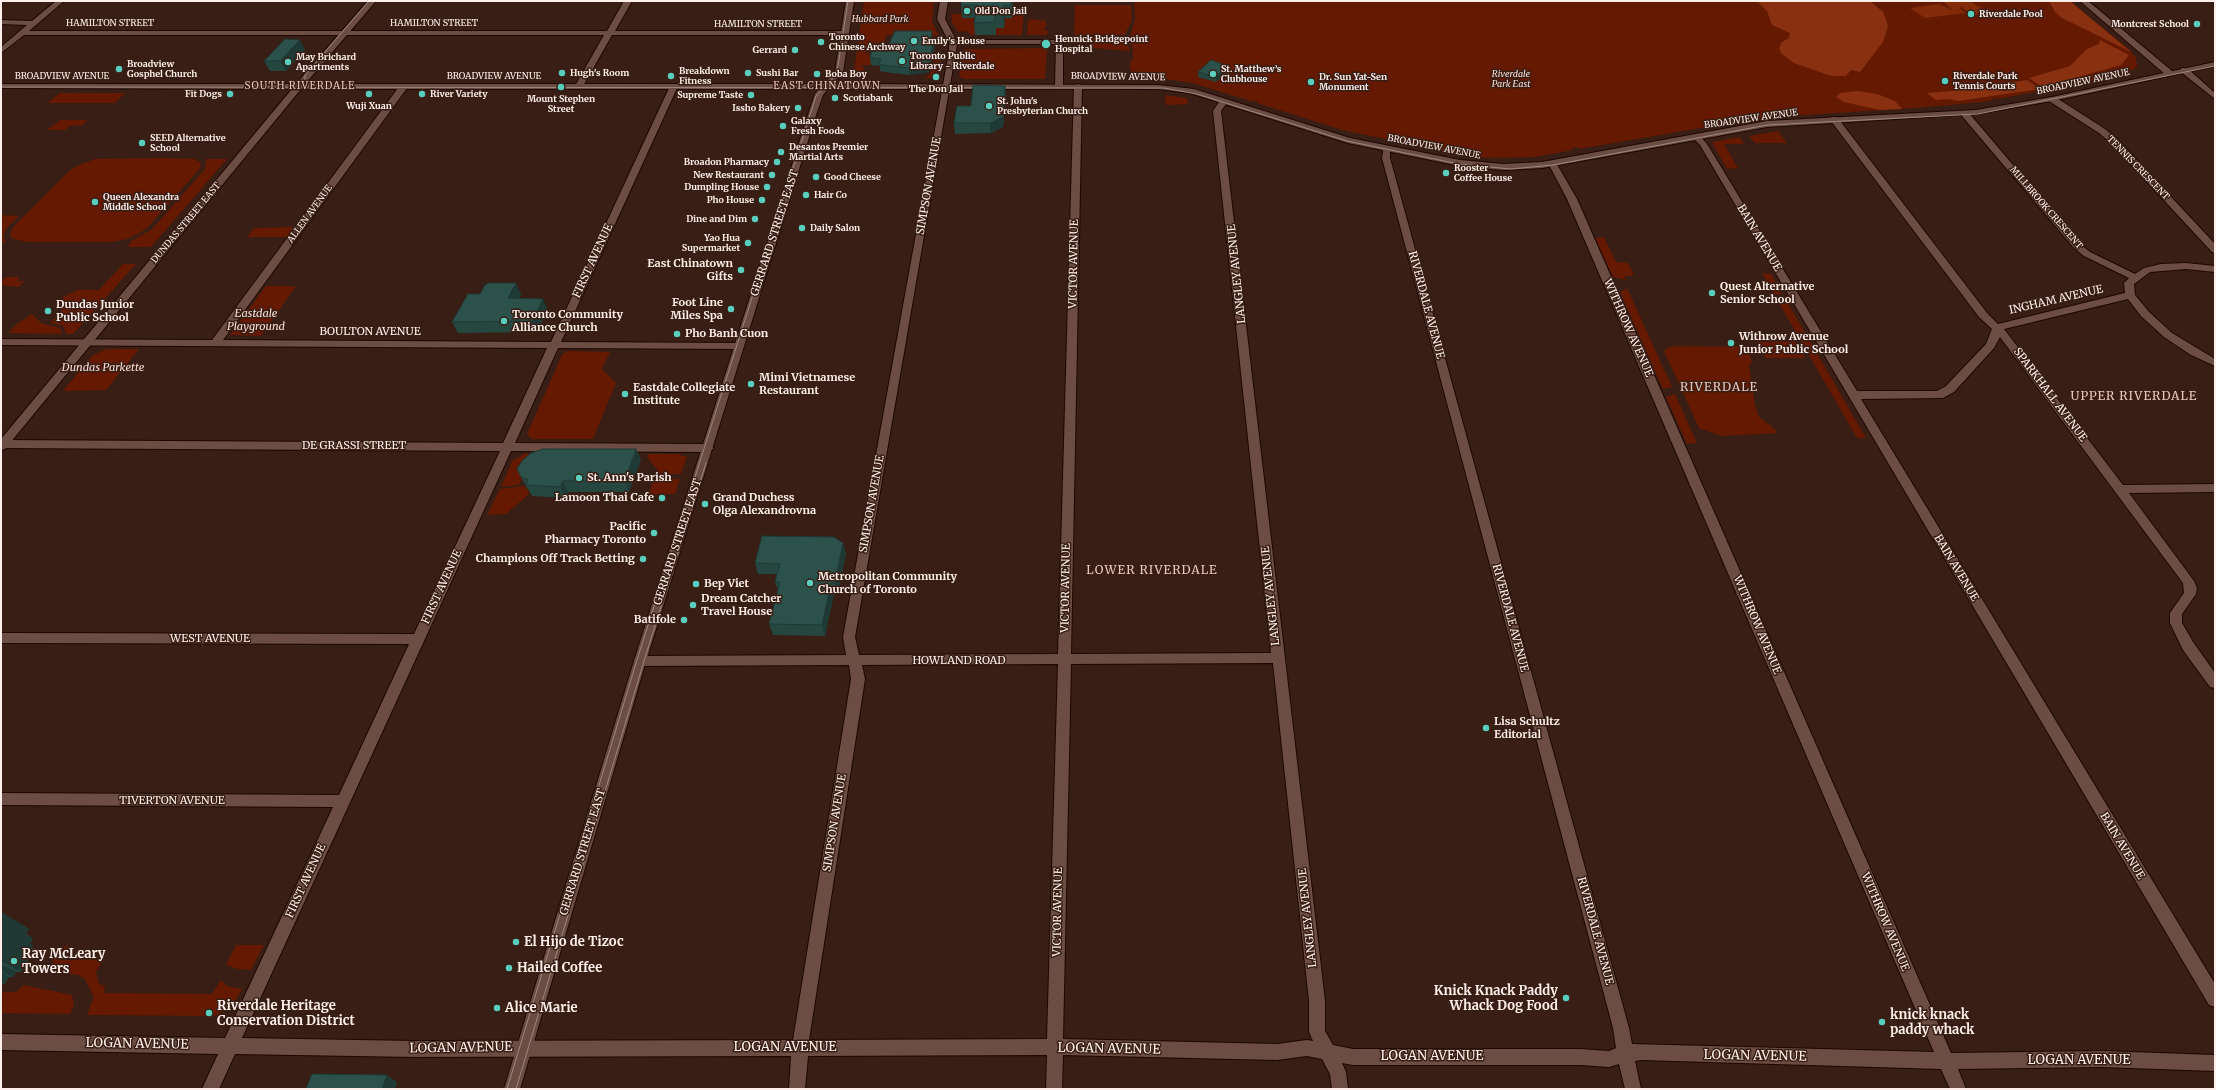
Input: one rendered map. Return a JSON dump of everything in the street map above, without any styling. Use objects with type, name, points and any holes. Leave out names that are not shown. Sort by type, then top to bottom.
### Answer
[{"type":"street","points":[[1,51],[60,1]]},
{"type":"street","name":"DUNDAS STREET EAST","points":[[1,445],[372,1]]},
{"type":"street","points":[[579,86],[628,1]]},
{"type":"street","name":"GERRARD STREET EAST","points":[[512,1089],[640,661],[819,96],[839,72],[850,1]]},
{"type":"street","points":[[944,1],[941,19],[954,42],[1060,42],[1059,86]]},
{"type":"street","points":[[2084,1],[2169,73]]},
{"type":"street","points":[[1,22],[34,23]]},
{"type":"street","name":"HAMILTON STREET","points":[[22,33],[845,33]]},
{"type":"street","name":"SIMPSON AVENUE","points":[[797,1089],[800,1047],[858,679],[858,672],[853,661],[849,637],[954,42]]},
{"type":"street","name":"BROADVIEW AVENUE","points":[[1,86],[1078,86],[1172,88],[1224,101],[1329,135],[1460,163],[1488,167],[1518,167],[1552,163],[1767,124],[1834,119],[1965,114],[2052,99],[2215,64]]},
{"type":"street","points":[[2184,70],[2215,97]]},
{"type":"street","name":"ALLEN AVENUE","points":[[215,343],[404,86]]},
{"type":"street","name":"FIRST AVENUE","points":[[210,1089],[674,86]]},
{"type":"street","name":"VICTOR AVENUE","points":[[1054,1089],[1078,86]]},
{"type":"street","name":"TENNIS CRESCENT","points":[[2052,99],[2102,131],[2114,141],[2215,250]]},
{"type":"street","name":"LANGLEY AVENUE","points":[[1224,101],[1217,111],[1317,1001],[1317,1032],[1338,1072],[1340,1089]]},
{"type":"street","name":"MILLBROOK CRESCENT","points":[[1965,114],[2077,246],[2087,254],[2134,277]]},
{"type":"street","name":"SPARKHALL AVENUE","points":[[1834,119],[1983,316],[1997,329],[2034,374],[2190,585],[2190,594],[2176,613],[2176,623],[2188,646],[2215,683]]},
{"type":"street","name":"BAIN AVENUE","points":[[1696,137],[1703,144],[2215,1000]]},
{"type":"street","name":"RIVERDALE AVENUE","points":[[1387,148],[1386,158],[1626,1053],[1629,1076],[1633,1089]]},
{"type":"street","name":"WITHROW AVENUE","points":[[1552,163],[1559,173],[1578,213],[1958,1089]]},
{"type":"street","points":[[2215,269],[2186,266],[2161,267],[2147,270],[2134,277],[2129,282],[2130,295],[2145,314],[2168,335],[2195,353],[2215,363]]},
{"type":"street","name":"INGHAM AVENUE","points":[[1997,329],[2007,323],[2130,295]]},
{"type":"street","points":[[1852,394],[1933,396],[1945,393],[1990,346],[1995,338],[1997,329]]},
{"type":"street","name":"BOULTON AVENUE","points":[[1,342],[740,346]]},
{"type":"street","name":"DE GRASSI STREET","points":[[1,445],[708,448]]},
{"type":"street","points":[[2120,490],[2133,488],[2215,488]]},
{"type":"street","name":"WEST AVENUE","points":[[1,638],[418,639]]},
{"type":"street","name":"HOWLAND ROAD","points":[[640,661],[1064,661],[1278,658]]},
{"type":"street","name":"TIVERTON AVENUE","points":[[1,799],[344,801]]},
{"type":"street","name":"LOGAN AVENUE","points":[[1,1042],[415,1049],[525,1047],[1055,1047],[1277,1052],[1307,1048],[1353,1057],[1572,1057],[1609,1060],[1626,1053],[1642,1052],[1945,1061],[2102,1059],[2215,1063]]},
{"type":"green space","name":"Hubbard Park","points":[[864,1],[934,1],[932,21],[939,36],[886,35],[883,51],[870,51],[866,53],[873,56],[871,65],[862,65],[865,71],[862,73],[854,71]]},
{"type":"green space","name":"Riverdale Park East","points":[[1134,1],[2078,1],[2072,3],[2130,50],[2136,58],[2137,67],[2123,75],[1998,99],[1991,98],[1993,100],[1982,102],[1759,118],[1579,149],[1577,147],[1572,148],[1573,150],[1535,157],[1488,158],[1457,154],[1342,130],[1257,103],[1258,101],[1251,101],[1192,83],[1166,79],[1131,79],[1130,61],[1133,60],[1133,50],[1129,40],[1135,19]]},
{"type":"green space","points":[[1075,5],[1131,5],[1132,20],[1125,35],[1074,35]]},
{"type":"green space","points":[[1013,12],[1024,12],[1022,35],[996,35],[997,18],[1012,18]]},
{"type":"green space","points":[[951,14],[962,14],[978,18],[975,35],[971,35],[966,31],[958,32],[952,22]]},
{"type":"green space","points":[[1031,19],[1046,21],[1046,27],[1043,29],[1048,31],[1047,35],[1027,35],[1028,21]]},
{"type":"green space","points":[[1074,36],[1125,36],[1130,51],[1094,48],[1091,47],[1089,41],[1074,40]]},
{"type":"green space","points":[[1047,48],[1045,79],[964,79],[959,76],[964,49]]},
{"type":"green space","points":[[935,53],[942,53],[938,76],[924,79],[930,74]]},
{"type":"green space","points":[[60,93],[125,93],[115,103],[47,103]]},
{"type":"green space","points":[[1165,95],[1187,98],[1188,104],[1166,105]]},
{"type":"green space","points":[[60,120],[87,121],[82,125],[70,126],[65,130],[47,130]]},
{"type":"green space","points":[[1778,131],[1787,143],[1755,143],[1749,136]]},
{"type":"green space","points":[[1740,137],[1744,144],[1724,144],[1738,168],[1727,169],[1712,142]]},
{"type":"green space","points":[[95,159],[195,159],[200,162],[201,166],[147,228],[140,233],[127,239],[111,242],[27,242],[11,238],[10,234],[14,226],[69,171],[79,165]]},
{"type":"green space","points":[[206,159],[227,159],[151,247],[128,247],[131,241],[152,229],[205,169]]},
{"type":"green space","points":[[1,215],[19,216],[6,229],[3,236],[6,242],[3,243],[1,243]]},
{"type":"green space","points":[[293,227],[287,237],[247,237],[254,228]]},
{"type":"green space","points":[[1604,237],[1616,262],[1628,263],[1634,274],[1632,274],[1632,276],[1624,276],[1626,280],[1613,277],[1595,238]]},
{"type":"green space","points":[[123,264],[136,264],[73,334],[66,334],[63,326],[50,323],[62,311],[63,297],[78,290],[99,290]]},
{"type":"green space","points":[[1762,273],[1771,274],[1782,294],[1774,294]]},
{"type":"green space","points":[[6,277],[20,277],[17,281],[25,281],[19,287],[1,285],[1,282]]},
{"type":"green space","name":"Eastdale Playground","points":[[266,286],[296,286],[261,336],[230,335]]},
{"type":"green space","points":[[1627,288],[1672,387],[1663,389],[1620,292]]},
{"type":"green space","points":[[1776,298],[1785,298],[1866,438],[1857,438]]},
{"type":"green space","points":[[32,314],[41,323],[60,328],[62,334],[8,333],[18,323]]},
{"type":"green space","points":[[1796,341],[1805,358],[1766,358],[1757,342]]},
{"type":"green space","points":[[1674,346],[1745,347],[1748,349],[1752,362],[1749,365],[1755,405],[1759,417],[1776,430],[1777,433],[1721,436],[1699,428],[1664,351],[1667,348]]},
{"type":"green space","name":"Dundas Parkette","points":[[106,349],[139,349],[106,390],[63,391],[92,356]]},
{"type":"green space","points":[[567,351],[610,352],[602,369],[616,383],[593,439],[532,439],[527,434],[562,355]]},
{"type":"green space","points":[[1675,394],[1697,443],[1687,444],[1666,397]]},
{"type":"green space","points":[[524,454],[631,454],[525,470],[519,485],[501,487],[512,461]]},
{"type":"green space","points":[[648,454],[681,454],[681,456],[687,456],[681,474],[659,474],[656,473],[657,469],[647,457]]},
{"type":"green space","points":[[658,479],[680,479],[675,494],[649,494],[653,481]]},
{"type":"green space","points":[[524,486],[529,491],[528,495],[506,514],[487,515],[500,489]]},
{"type":"green space","points":[[69,943],[60,960],[103,959],[96,972],[99,984],[105,986],[104,993],[212,994],[221,980],[227,986],[242,989],[235,1001],[226,1010],[214,1016],[87,1015],[94,997],[85,979],[78,975],[58,973],[51,968],[54,956]]},
{"type":"green space","points":[[236,945],[264,945],[251,970],[237,969],[226,965]]},
{"type":"green space","points":[[24,985],[72,995],[74,1006],[70,1014],[1,1013],[1,992],[16,992]]},
{"type":"shaded area","points":[[1757,1],[1870,1],[1883,12],[1888,26],[1883,42],[1860,72],[1851,70],[1846,76],[1831,76],[1794,63],[1782,54],[1779,48],[1782,42],[1789,38],[1790,33],[1772,25],[1767,11]]},
{"type":"shaded area","points":[[1943,1],[1969,1],[1989,12],[1973,15],[1961,7],[1959,8],[1966,13],[1925,18],[1910,8],[1940,4],[1953,11]]},
{"type":"shaded area","points":[[2049,1],[2070,1],[2131,52],[2062,18],[2055,12]]},
{"type":"shaded area","points":[[2100,40],[2129,55],[2121,65],[2042,87],[2029,78],[2070,66],[2087,49],[2099,44]]},
{"type":"shaded area","points":[[2027,80],[2040,89],[1958,101],[1949,99],[1936,100],[1927,93],[1962,90]]},
{"type":"shaded area","points":[[1858,91],[1877,94],[1895,101],[1902,109],[1880,110],[1844,102],[1836,97],[1840,93]]},
{"type":"building","points":[[961,1],[1012,1],[1011,5],[1004,5],[1003,15],[995,15],[995,22],[974,23],[977,5],[961,5]]},
{"type":"building","points":[[895,31],[932,31],[931,38],[934,38],[929,65],[909,68],[882,65],[879,64],[881,59],[870,58],[873,44],[889,44]]},
{"type":"building","points":[[285,39],[300,40],[280,61],[264,61]]},
{"type":"building","points":[[1211,60],[1228,66],[1216,77],[1198,72]]},
{"type":"building","name":"St. John's Presbyterian Church","points":[[973,85],[1005,86],[1003,117],[990,123],[954,123],[957,106],[971,106]]},
{"type":"building","points":[[489,283],[516,283],[508,298],[543,299],[532,321],[452,322],[468,294],[480,294],[485,285]]},
{"type":"building","name":"St. Ann's Parish","points":[[543,449],[636,449],[625,481],[563,481],[560,487],[526,485],[528,480],[521,477],[517,469],[522,461],[531,453]]},
{"type":"building","name":"Metropolitan Community Church of Toronto","points":[[762,536],[834,537],[843,543],[835,583],[831,583],[822,625],[769,624],[780,582],[775,582],[780,564],[755,563]]},
{"type":"building","points":[[312,1074],[387,1075],[382,1089],[306,1089]]},
{"type":"tram line","points":[[313,86],[305,82],[305,75],[369,1]]},
{"type":"tram line","points":[[824,88],[833,78],[838,66],[848,1]]},
{"type":"tram line","points":[[824,88],[1164,88],[1197,94],[1347,141],[1459,164],[1511,169],[1553,165],[1767,125],[1978,114],[2215,66]]},
{"type":"tram line","points":[[1,87],[824,88]]},
{"type":"tram line","points":[[507,1089],[637,660],[816,96],[824,88]]},
{"type":"tram line","points":[[516,1089],[644,661],[706,463]]},
{"type":"place","name":"Old Don Jail","points":[[967,11]]},
{"type":"place","name":"Riverdale Pool","points":[[1971,14]]},
{"type":"place","name":"Montcrest School","points":[[2197,24]]},
{"type":"place","name":"Emily's House","points":[[914,41]]},
{"type":"place","name":"Toronto Chinese Archway","points":[[821,42]]},
{"type":"place","name":"Hennick Bridgepoint Hospital","points":[[1046,44]]},
{"type":"place","name":"Gerrard","points":[[795,50]]},
{"type":"place","name":"Toronto Public Library - Riverdale","points":[[902,61]]},
{"type":"place","name":"May Brichard Apartments","points":[[288,62]]},
{"type":"place","name":"Broadview Gosphel Church","points":[[119,69]]},
{"type":"place","name":"Hugh's Room","points":[[562,73]]},
{"type":"place","name":"Sushi Bar","points":[[748,73]]},
{"type":"place","name":"Boba Boy","points":[[817,74]]},
{"type":"place","name":"St. Matthew’s Clubhouse","points":[[1213,74]]},
{"type":"place","name":"Breakdown Fitness","points":[[671,76]]},
{"type":"place","name":"The Don Jail","points":[[936,77]]},
{"type":"place","name":"Riverdale Park Tennis Courts","points":[[1945,81]]},
{"type":"place","name":"Dr. Sun Yat-Sen Monument","points":[[1311,82]]},
{"type":"place","name":"Mount Stephen Street","points":[[561,87]]},
{"type":"place","name":"Fit Dogs","points":[[230,94]]},
{"type":"place","name":"Wuji Xuan","points":[[369,94]]},
{"type":"place","name":"River Variety","points":[[422,94]]},
{"type":"place","name":"Supreme Taste","points":[[751,95]]},
{"type":"place","name":"Scotiabank","points":[[835,98]]},
{"type":"place","name":"St. John's Presbyterian Church","points":[[989,106]]},
{"type":"place","name":"Issho Bakery","points":[[798,108]]},
{"type":"place","name":"Galaxy Fresh Foods","points":[[783,126]]},
{"type":"place","name":"SEED Alternative School","points":[[142,143]]},
{"type":"place","name":"Desantos Premier Martial Arts","points":[[781,152]]},
{"type":"place","name":"Broadon Pharmacy","points":[[777,162]]},
{"type":"place","name":"Rooster Coffee House","points":[[1446,173]]},
{"type":"place","name":"New Restaurant","points":[[772,175]]},
{"type":"place","name":"Good Cheese","points":[[816,177]]},
{"type":"place","name":"Dumpling House","points":[[767,187]]},
{"type":"place","name":"Hair Co","points":[[806,195]]},
{"type":"place","name":"Pho House","points":[[762,200]]},
{"type":"place","name":"Queen Alexandra Middle School","points":[[95,202]]},
{"type":"place","name":"Dine and Dim","points":[[755,219]]},
{"type":"place","name":"Daily Salon","points":[[802,228]]},
{"type":"place","name":"Yao Hua Supermarket","points":[[748,243]]},
{"type":"place","name":"East Chinatown Gifts","points":[[741,270]]},
{"type":"place","name":"Quest Alternative Senior School","points":[[1712,293]]},
{"type":"place","name":"Foot Line Miles Spa","points":[[731,309]]},
{"type":"place","name":"Dundas Junior Public School","points":[[48,311]]},
{"type":"place","name":"Toronto Community Alliance Church","points":[[504,321]]},
{"type":"place","name":"Pho Banh Cuon","points":[[677,334]]},
{"type":"place","name":"Withrow Avenue Junior Public School","points":[[1731,343]]},
{"type":"place","name":"Mimi Vietnamese Restaurant","points":[[751,384]]},
{"type":"place","name":"Eastdale Collegiate Institute","points":[[625,394]]},
{"type":"place","name":"St. Ann's Parish","points":[[579,478]]},
{"type":"place","name":"Lamoon Thai Cafe","points":[[662,498]]},
{"type":"place","name":"Grand Duchess Olga Alexandrovna","points":[[705,504]]},
{"type":"place","name":"Pacific Pharmacy Toronto","points":[[654,533]]},
{"type":"place","name":"Champions Off Track Betting","points":[[643,559]]},
{"type":"place","name":"Metropolitan Community Church of Toronto","points":[[810,583]]},
{"type":"place","name":"Bep Viet","points":[[696,584]]},
{"type":"place","name":"Dream Catcher Travel House","points":[[693,605]]},
{"type":"place","name":"Batifole","points":[[684,620]]},
{"type":"place","name":"Lisa Schultz Editorial","points":[[1486,728]]},
{"type":"place","name":"El Hijo de Tizoc","points":[[516,942]]},
{"type":"place","name":"Ray McLeary Towers","points":[[14,961]]},
{"type":"place","name":"Hailed Coffee","points":[[509,968]]},
{"type":"place","name":"Knick Knack Paddy Whack Dog Food","points":[[1566,998]]},
{"type":"place","name":"Alice Marie","points":[[497,1008]]},
{"type":"place","name":"Riverdale Heritage Conservation District","points":[[209,1013]]},
{"type":"place","name":"knick knack paddy whack","points":[[1882,1022]]},
{"type":"district","name":"SOUTH RIVERDALE","points":[[300,86]]},
{"type":"district","name":"EAST CHINATOWN","points":[[827,86]]},
{"type":"district","name":"RIVERDALE","points":[[1719,388]]},
{"type":"district","name":"UPPER RIVERDALE","points":[[2134,397]]},
{"type":"district","name":"LOWER RIVERDALE","points":[[1152,571]]}]
